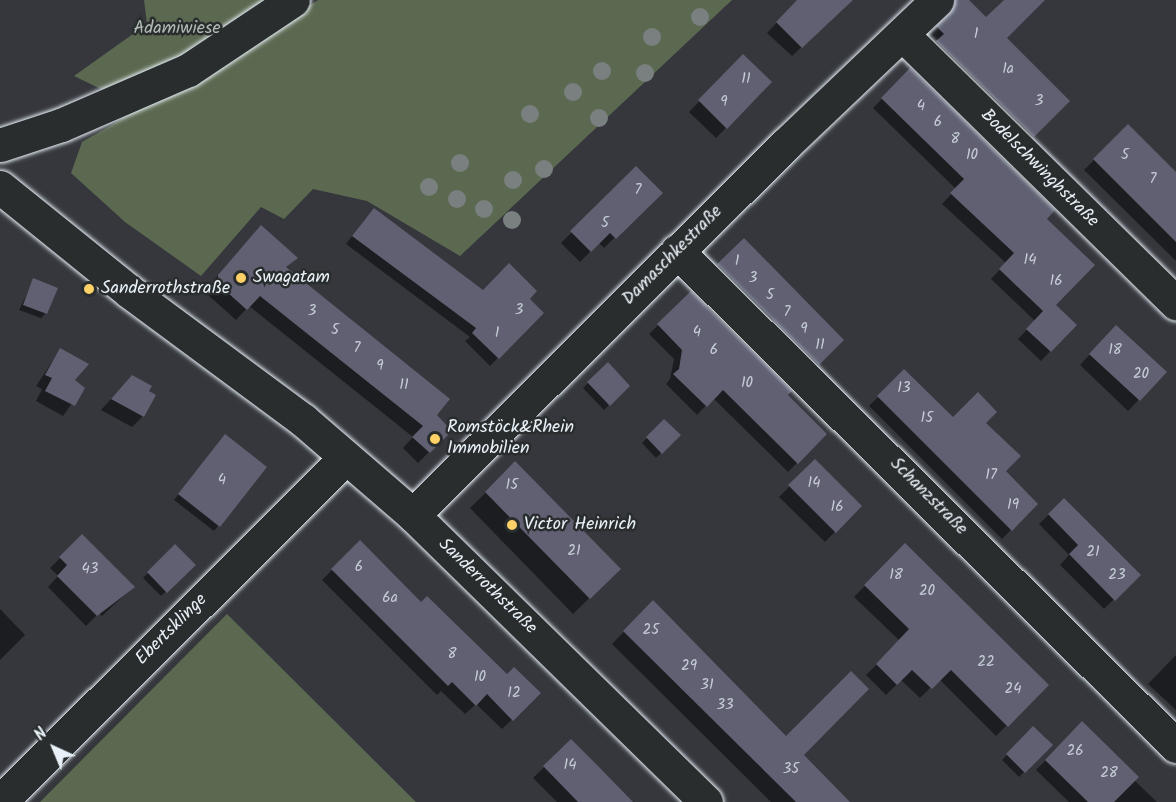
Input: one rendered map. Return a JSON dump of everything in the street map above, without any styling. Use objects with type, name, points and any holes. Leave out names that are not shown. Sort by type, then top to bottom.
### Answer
[{"type":"street","points":[[0,145],[61,125],[188,70],[293,0]]},
{"type":"street","name":"Damaschkestraße","points":[[413,515],[677,251],[937,0]]},
{"type":"street","name":"Bodelschwinghstraße","points":[[903,35],[1176,303]]},
{"type":"street","name":"Sanderrothstraße","points":[[0,186],[130,292],[303,420],[413,515],[706,802]]},
{"type":"street","name":"Schanzstraße","points":[[677,251],[1176,746]]},
{"type":"street","name":"Ebertsklinge","points":[[0,802],[345,458]]},
{"type":"green space","name":"Adamiwiese","points":[[144,0],[275,0],[184,58],[103,90],[74,76],[147,24]]},
{"type":"green space","points":[[318,0],[732,0],[460,256],[367,201],[313,189],[284,219],[261,207],[201,276],[125,222],[71,173],[82,142],[231,56]]},
{"type":"green space","points":[[227,614],[416,802],[40,802]]},
{"type":"building","points":[[797,0],[853,0],[802,48],[776,22]]},
{"type":"building","points":[[955,0],[969,0],[986,17],[1004,0],[1045,0],[1007,38],[1070,101],[1034,137],[936,41],[944,34],[936,26],[950,13]]},
{"type":"building","points":[[743,54],[772,82],[727,129],[698,100]]},
{"type":"building","points":[[910,68],[1055,210],[1047,219],[1095,265],[1056,305],[1077,325],[1051,352],[1026,329],[1043,311],[999,269],[1014,253],[950,193],[964,179],[881,98]]},
{"type":"building","points":[[1128,124],[1176,172],[1176,242],[1093,159]]},
{"type":"building","points":[[636,166],[663,193],[616,239],[610,233],[591,252],[570,231]]},
{"type":"building","points":[[374,208],[483,290],[509,263],[537,291],[530,299],[544,313],[499,359],[472,333],[476,328],[352,236]]},
{"type":"building","points":[[261,225],[298,258],[286,267],[450,399],[437,415],[452,431],[430,453],[412,437],[423,426],[260,296],[247,310],[218,284],[218,275]]},
{"type":"building","points":[[744,238],[844,340],[819,365],[717,264]]},
{"type":"building","points":[[33,278],[58,288],[47,314],[23,305]]},
{"type":"building","points":[[691,291],[792,391],[788,395],[827,434],[798,464],[723,390],[707,407],[673,374],[679,369],[682,350],[657,324]]},
{"type":"building","points":[[1116,325],[1167,372],[1140,401],[1089,354]]},
{"type":"building","points":[[60,348],[89,364],[75,380],[85,388],[75,406],[45,391],[52,378],[45,375]]},
{"type":"building","points":[[608,362],[630,386],[610,406],[587,382]]},
{"type":"building","points":[[904,369],[953,417],[978,392],[997,412],[986,423],[1021,456],[1006,471],[1038,504],[1012,531],[877,396]]},
{"type":"building","points":[[132,375],[152,386],[149,391],[156,395],[144,417],[111,399]]},
{"type":"building","points":[[664,419],[681,435],[662,454],[646,437]]},
{"type":"building","points":[[225,434],[267,467],[220,527],[178,494]]},
{"type":"building","points":[[815,459],[862,506],[836,533],[788,485]]},
{"type":"building","points":[[515,461],[621,569],[590,599],[485,492]]},
{"type":"building","points":[[1064,498],[1141,575],[1115,601],[1069,554],[1078,545],[1048,514]]},
{"type":"building","points":[[82,534],[135,587],[97,616],[57,576],[67,565],[59,557]]},
{"type":"building","points":[[360,540],[421,602],[427,596],[507,674],[514,667],[541,693],[513,721],[487,694],[476,706],[452,682],[448,686],[331,569]]},
{"type":"building","points":[[905,543],[1049,685],[1008,727],[951,670],[932,689],[912,670],[897,685],[876,664],[909,629],[864,585]]},
{"type":"building","points":[[175,544],[196,565],[167,593],[147,572]]},
{"type":"building","points":[[653,600],[786,736],[851,671],[869,689],[804,755],[850,802],[796,802],[623,631]]},
{"type":"building","points":[[1082,721],[1139,777],[1114,802],[1088,802],[1045,760]]},
{"type":"building","points":[[1033,726],[1053,745],[1025,773],[1006,754]]},
{"type":"building","points":[[571,739],[633,802],[578,802],[543,766]]},
{"type":"place","name":"Swagatam","points":[[241,278]]},
{"type":"place","name":"Sanderrothstraße","points":[[89,289]]},
{"type":"place","name":"Romstöck&Rhein Immobilien","points":[[435,439]]},
{"type":"place","name":"Victor Heinrich","points":[[512,525]]}]
